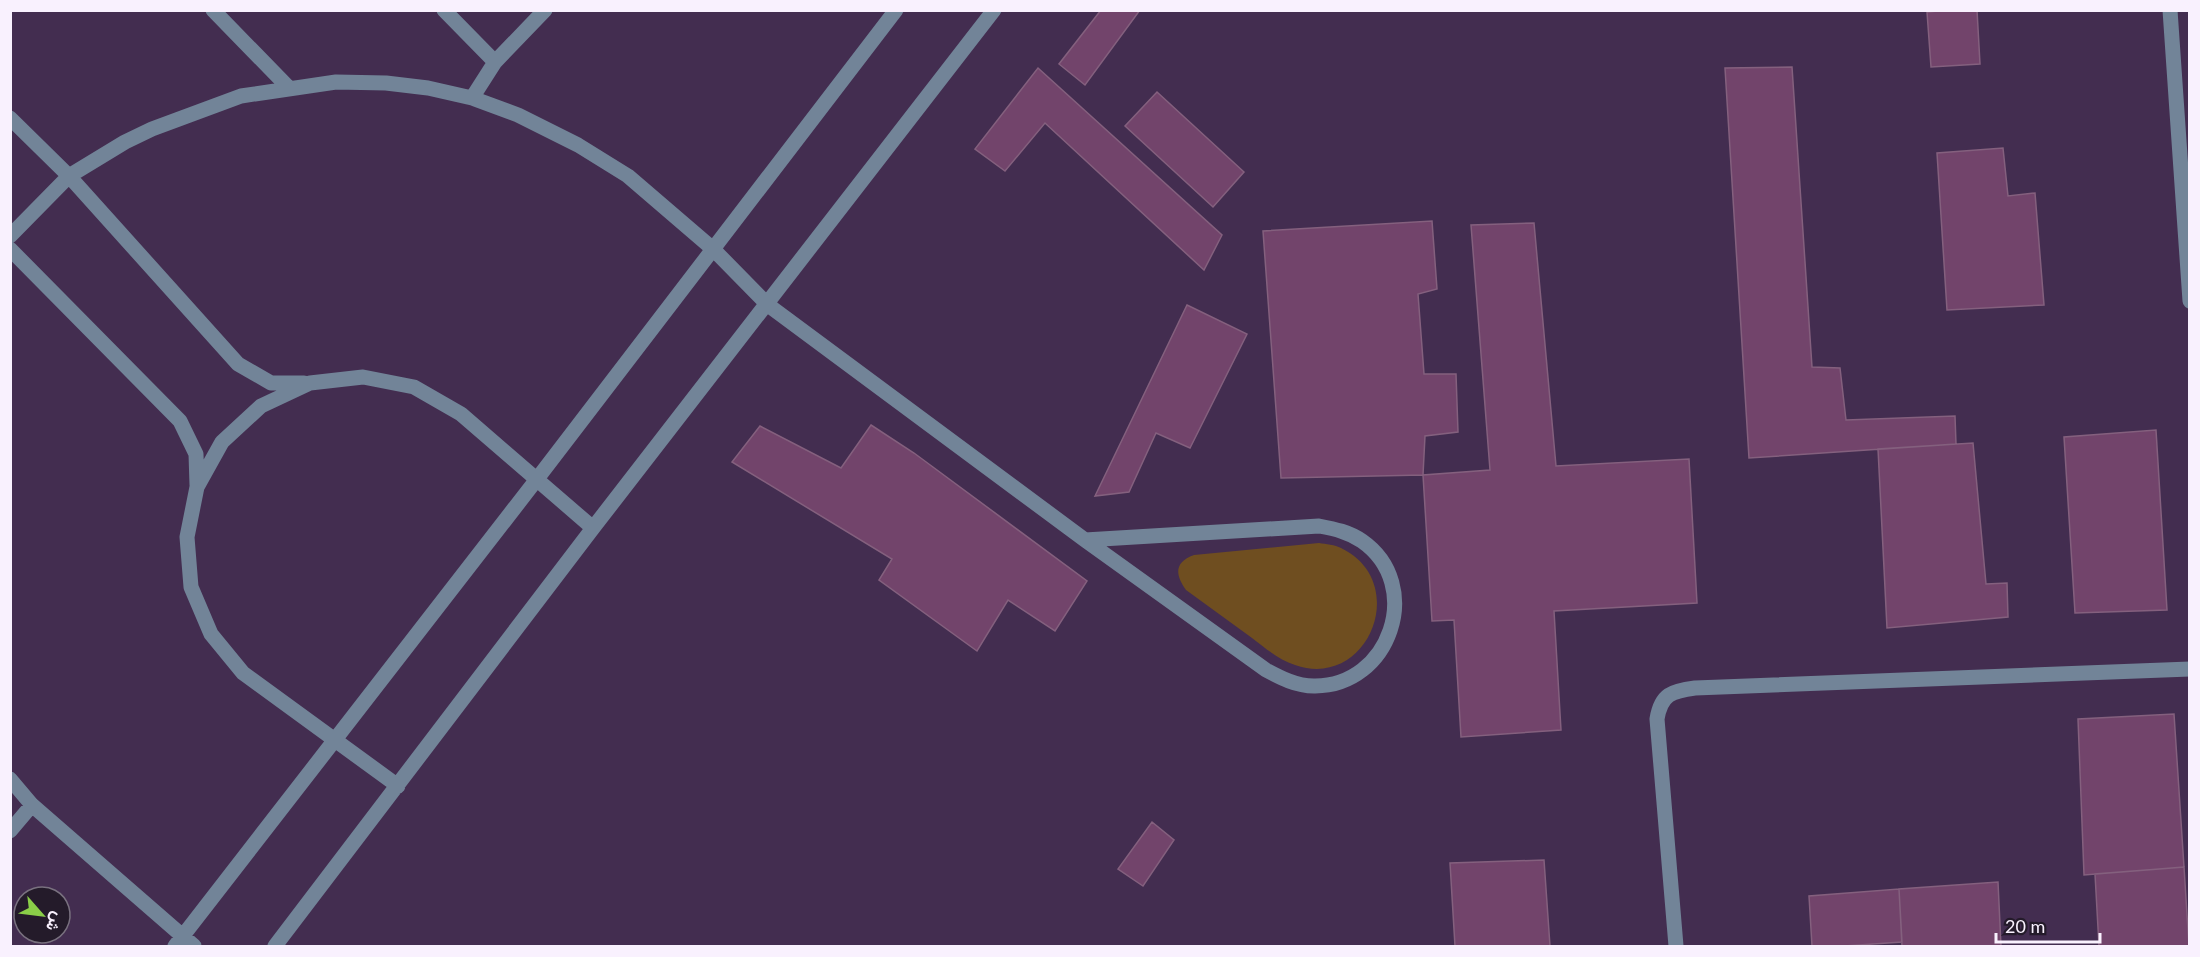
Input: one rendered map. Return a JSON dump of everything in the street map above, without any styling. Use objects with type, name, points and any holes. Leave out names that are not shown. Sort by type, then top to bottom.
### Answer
[{"type":"street","points":[[213,10],[289,88]]},
{"type":"street","points":[[444,10],[495,62]]},
{"type":"street","points":[[472,98],[495,62],[545,10]]},
{"type":"street","points":[[10,779],[21,811],[184,943],[335,740],[896,10]]},
{"type":"street","points":[[275,946],[994,10]]},
{"type":"street","points":[[2170,10],[2190,301]]},
{"type":"street","points":[[10,236],[69,176],[124,142],[152,129],[241,96],[336,82],[386,83],[428,88],[472,98],[518,115],[578,145],[628,176],[712,249],[768,305],[1085,540],[1266,670],[1289,682],[1314,687],[1340,682],[1363,671],[1381,652],[1392,629],[1395,602],[1391,579],[1380,558],[1363,541],[1342,530],[1319,526],[1085,540]]},
{"type":"street","points":[[10,118],[69,176],[238,364],[271,383],[310,383],[363,377],[414,387],[461,414],[594,528]]},
{"type":"street","points":[[10,249],[180,421],[196,454],[197,487],[187,537],[191,587],[211,634],[243,673],[398,786]]},
{"type":"street","points":[[197,487],[222,442],[261,406],[310,383]]},
{"type":"street","points":[[1676,946],[1657,719],[1662,701],[1669,694],[1677,690],[1695,688],[2190,669]]},
{"type":"street","points":[[10,831],[21,811]]},
{"type":"shaded area","points":[[1319,543],[1341,548],[1362,564],[1374,584],[1377,607],[1372,629],[1360,648],[1343,662],[1321,669],[1295,665],[1272,653],[1186,590],[1178,574],[1183,561],[1194,555]]},
{"type":"building","points":[[1101,10],[1140,10],[1085,85],[1059,64]]},
{"type":"building","points":[[1977,10],[1980,64],[1931,67],[1927,12]]},
{"type":"building","points":[[1792,67],[1812,367],[1840,368],[1846,420],[1955,416],[1956,444],[1749,458],[1725,68]]},
{"type":"building","points":[[1038,68],[1222,235],[1204,270],[1045,123],[1005,171],[975,149]]},
{"type":"building","points":[[1157,92],[1244,172],[1213,207],[1125,126]]},
{"type":"building","points":[[2003,148],[2008,196],[2035,193],[2044,305],[1947,310],[1937,153]]},
{"type":"building","points":[[1432,221],[1437,289],[1418,294],[1424,374],[1456,374],[1458,432],[1425,436],[1423,475],[1281,478],[1263,231]]},
{"type":"building","points":[[1534,223],[1556,466],[1689,459],[1697,603],[1554,611],[1561,730],[1461,737],[1454,620],[1432,621],[1423,475],[1490,470],[1471,225]]},
{"type":"building","points":[[1187,305],[1247,334],[1190,448],[1156,433],[1129,492],[1095,496]]},
{"type":"building","points":[[871,425],[914,453],[1087,581],[1055,631],[1008,600],[977,651],[879,580],[892,559],[732,462],[760,426],[841,468]]},
{"type":"building","points":[[2156,430],[2167,610],[2075,613],[2064,437]]},
{"type":"building","points":[[1973,443],[1986,584],[2007,583],[2008,617],[1887,628],[1878,449]]},
{"type":"building","points":[[2174,714],[2184,867],[2084,875],[2078,719]]},
{"type":"building","points":[[1152,822],[1174,840],[1143,886],[1118,869]]},
{"type":"building","points":[[1544,860],[1550,946],[1455,946],[1450,863]]},
{"type":"building","points":[[2184,867],[2189,946],[2099,946],[2095,874]]},
{"type":"building","points":[[1998,882],[2001,946],[1902,946],[1899,889]]},
{"type":"building","points":[[1899,889],[1902,942],[1812,946],[1809,896]]}]
